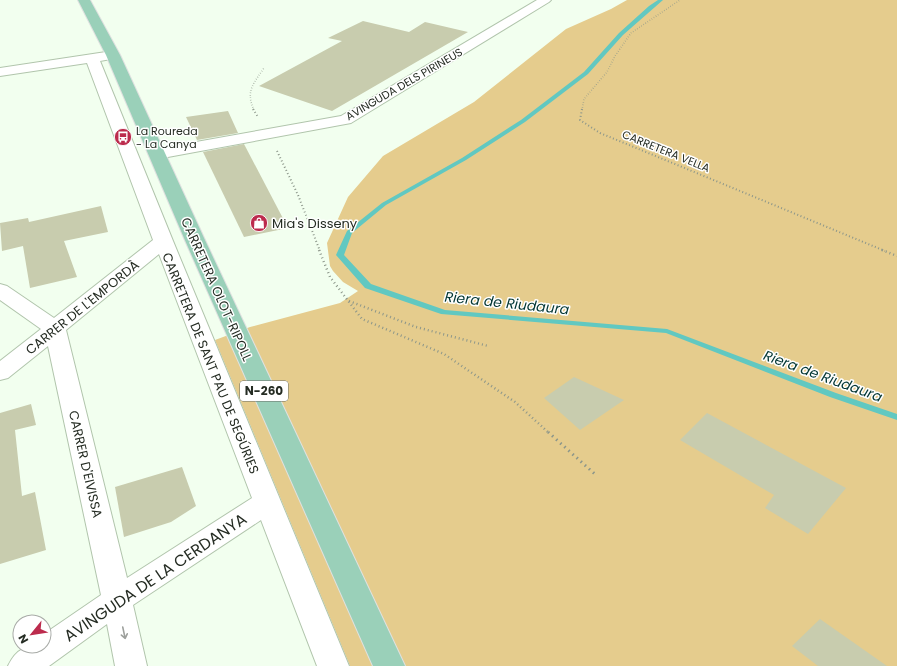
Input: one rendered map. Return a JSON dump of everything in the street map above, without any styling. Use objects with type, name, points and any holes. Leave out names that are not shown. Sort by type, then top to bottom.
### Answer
[{"type":"main road","name":"CARRETERA OLOT-RIPOLL","points":[[84,0],[91,11],[100,60],[157,154],[389,666]]},
{"type":"street","points":[[517,1],[541,3]]},
{"type":"street","name":"AVINGUDA DELS PIRINEUS","points":[[157,154],[346,120],[541,3]]},
{"type":"street","points":[[0,72],[100,60]]},
{"type":"street","points":[[0,81],[100,60]]},
{"type":"street","name":"CARRETERA DE SANT PAU DE SEGÚRIES","points":[[100,60],[163,241],[332,666]]},
{"type":"street","name":"CARRER DE L'EMPORDÀ","points":[[0,374],[163,241]]},
{"type":"street","points":[[0,290],[55,329]]},
{"type":"street","name":"CARRER D'EIVISSA","points":[[55,329],[131,666]]},
{"type":"street","name":"AVINGUDA DE LA CERDANYA","points":[[24,666],[117,600],[267,502]]},
{"type":"path","name":"CARRETERA VELLA","points":[[680,0],[631,33],[615,56],[608,72],[584,99],[580,120],[600,133],[897,256]]},
{"type":"path","points":[[264,68],[249,92],[250,105],[269,134],[298,195],[330,277],[362,319],[444,354],[515,402],[597,476]]},
{"type":"path","points":[[348,301],[416,328],[488,346]]},
{"type":"shaded area","points":[[627,0],[897,0],[897,666],[350,666],[215,340],[250,327],[340,303],[358,291],[343,282],[333,271],[330,266],[327,243],[348,197],[383,156],[474,102],[566,29],[611,9]]},
{"type":"building","points":[[363,21],[409,32],[425,22],[468,32],[332,111],[259,86],[342,41],[328,38]]},
{"type":"building","points":[[228,111],[238,133],[197,140],[186,117]]},
{"type":"building","points":[[244,144],[288,228],[244,237],[203,152]]},
{"type":"building","points":[[101,206],[108,232],[64,241],[77,277],[30,288],[23,246],[2,251],[0,223],[28,218],[29,222]]},
{"type":"building","points":[[574,377],[624,400],[580,430],[544,398]]},
{"type":"building","points":[[31,404],[36,425],[15,430],[22,496],[35,492],[46,550],[0,564],[0,413]]},
{"type":"building","points":[[707,413],[846,488],[808,534],[765,508],[774,495],[680,440]]},
{"type":"building","points":[[182,467],[196,506],[171,522],[124,537],[115,487]]},
{"type":"building","points":[[820,619],[887,666],[818,666],[792,646]]},
{"type":"waterway","name":"Riera de Riudaura","points":[[661,0],[621,34],[586,73],[523,121],[464,159],[384,204],[349,232],[340,255],[368,286],[444,312],[667,331],[833,395],[897,417]]},
{"type":"place","name":"La Roureda - La Canya","points":[[123,137]]},
{"type":"place","name":"Mia's Disseny","points":[[259,223]]}]
